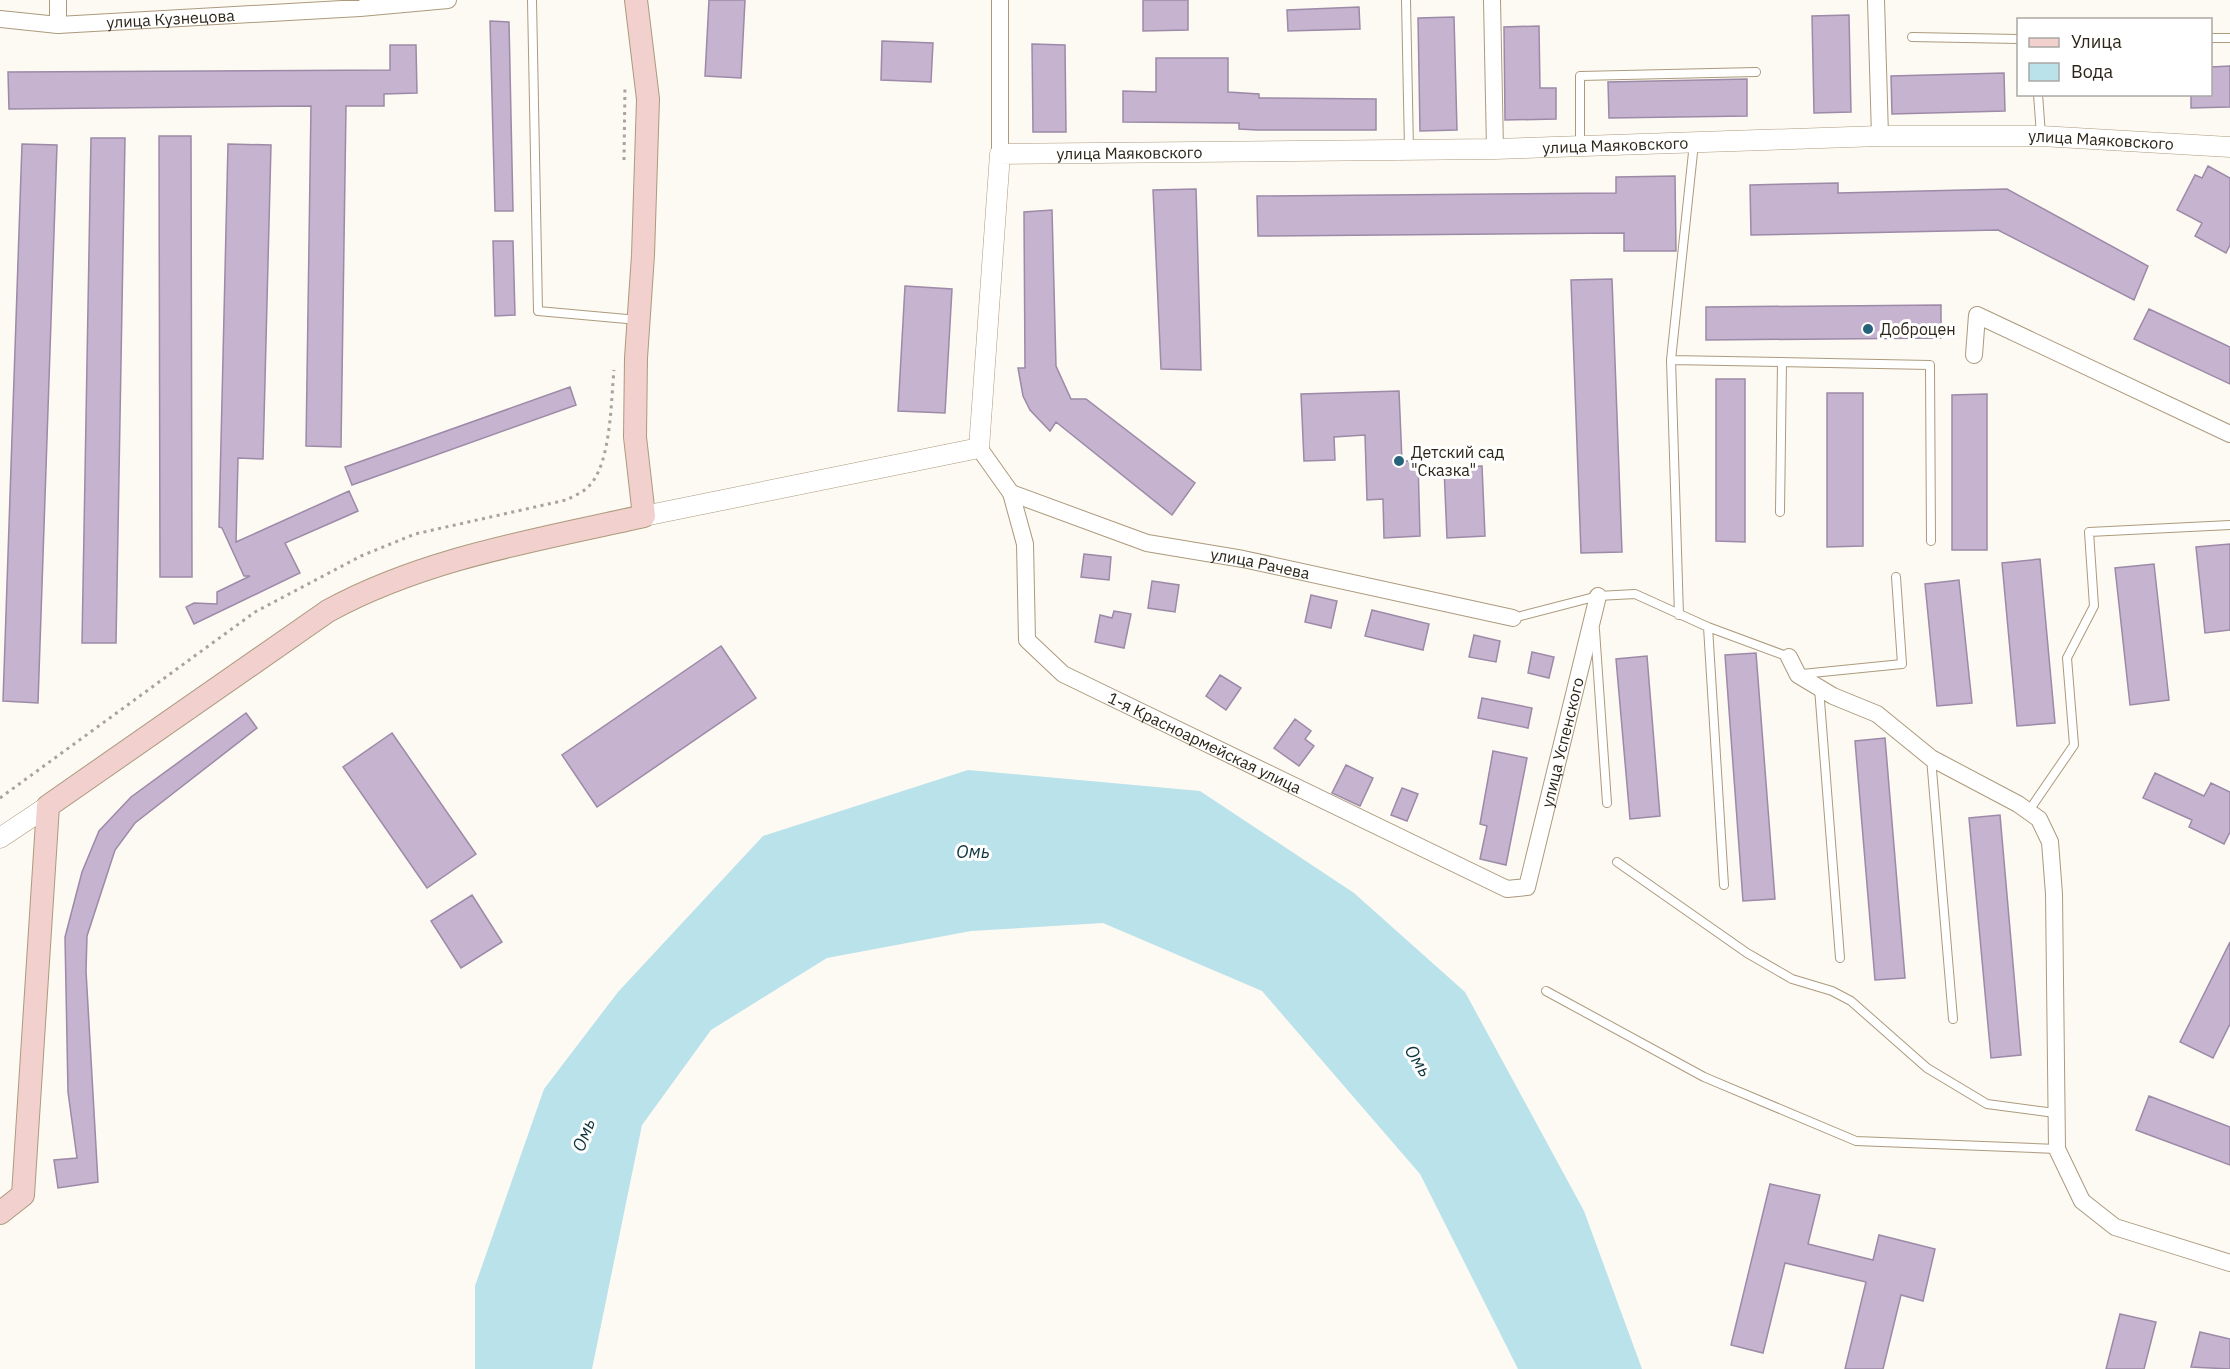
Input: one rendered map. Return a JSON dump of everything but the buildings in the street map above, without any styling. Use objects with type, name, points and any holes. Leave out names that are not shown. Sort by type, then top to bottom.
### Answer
[{"type":"main road","points":[[0,1213],[23,1195],[48,806],[328,611],[362,592],[398,578],[477,555],[644,516],[635,437],[648,99],[636,0]]},
{"type":"street","points":[[58,0],[58,25]]},
{"type":"street","name":"улица Кузнецова","points":[[0,19],[58,25],[360,8],[448,0]]},
{"type":"street","points":[[1000,0],[1000,154],[979,448],[1011,493]]},
{"type":"street","points":[[1492,0],[1495,149]]},
{"type":"street","points":[[1876,0],[1880,136]]},
{"type":"street","name":"улица Маяковского","points":[[1000,154],[1495,149],[1880,136],[2041,135],[2230,147]]},
{"type":"street","points":[[1974,355],[1977,315],[2230,434]]},
{"type":"street","points":[[644,516],[979,448]]},
{"type":"street","name":"улица Рачева","points":[[1011,493],[1147,543],[1243,559],[1513,618]]},
{"type":"street","name":"1-я Красноармейская улица","points":[[1011,493],[1025,544],[1027,640],[1064,674],[1507,889],[1527,887]]},
{"type":"street","name":"улица Успенского","points":[[1527,887],[1596,604]]},
{"type":"street","points":[[1789,657],[1798,675],[1833,696],[1877,714],[1931,758],[2039,819],[2050,842],[2054,894],[2057,1149],[2082,1201],[2115,1227],[2230,1263]]},
{"type":"street","points":[[0,838],[48,806]]},
{"type":"lane","points":[[532,0],[538,311],[639,321]]},
{"type":"lane","points":[[1406,0],[1409,150]]},
{"type":"lane","points":[[1912,37],[2017,39]]},
{"type":"lane","points":[[2212,38],[2230,38]]},
{"type":"lane","points":[[1580,146],[1580,76],[1756,72]]},
{"type":"lane","points":[[2038,96],[2041,135]]},
{"type":"lane","points":[[1679,615],[1671,360],[1694,142]]},
{"type":"lane","points":[[1671,360],[1930,365],[1931,541]]},
{"type":"lane","points":[[1780,512],[1782,362]]},
{"type":"lane","points":[[2028,812],[2074,745],[2067,658],[2094,606],[2089,532],[2230,525]]},
{"type":"lane","points":[[1798,675],[1902,664],[1896,577]]},
{"type":"lane","points":[[1513,618],[1596,604],[1635,594],[1708,627],[1789,657]]},
{"type":"lane","points":[[1596,604],[1607,803]]},
{"type":"lane","points":[[1708,627],[1724,885]]},
{"type":"lane","points":[[1819,688],[1840,958]]},
{"type":"lane","points":[[1931,758],[1953,1019]]},
{"type":"lane","points":[[1617,862],[1747,953],[1792,979],[1832,991],[1851,1001],[1928,1068],[1987,1104],[2055,1113]]},
{"type":"lane","points":[[1546,991],[1704,1077],[1856,1142],[2057,1149]]},
{"type":"path","points":[[624,79],[624,172]]},
{"type":"path","points":[[0,798],[255,612],[318,579],[415,534],[566,500],[582,492],[591,485],[598,473],[606,444],[615,364]]},
{"type":"water","name":"Омь","points":[[968,770],[1200,791],[1354,893],[1465,992],[1584,1211],[1642,1369],[1518,1369],[1420,1174],[1262,991],[1103,923],[971,931],[827,958],[711,1030],[642,1125],[592,1369],[475,1369],[475,1286],[544,1089],[618,992],[763,836]]},
{"type":"place","name":"Доброцен","points":[[1868,329]]},
{"type":"place","name":"Детский сад \"Сказка\"","points":[[1399,461]]}]
